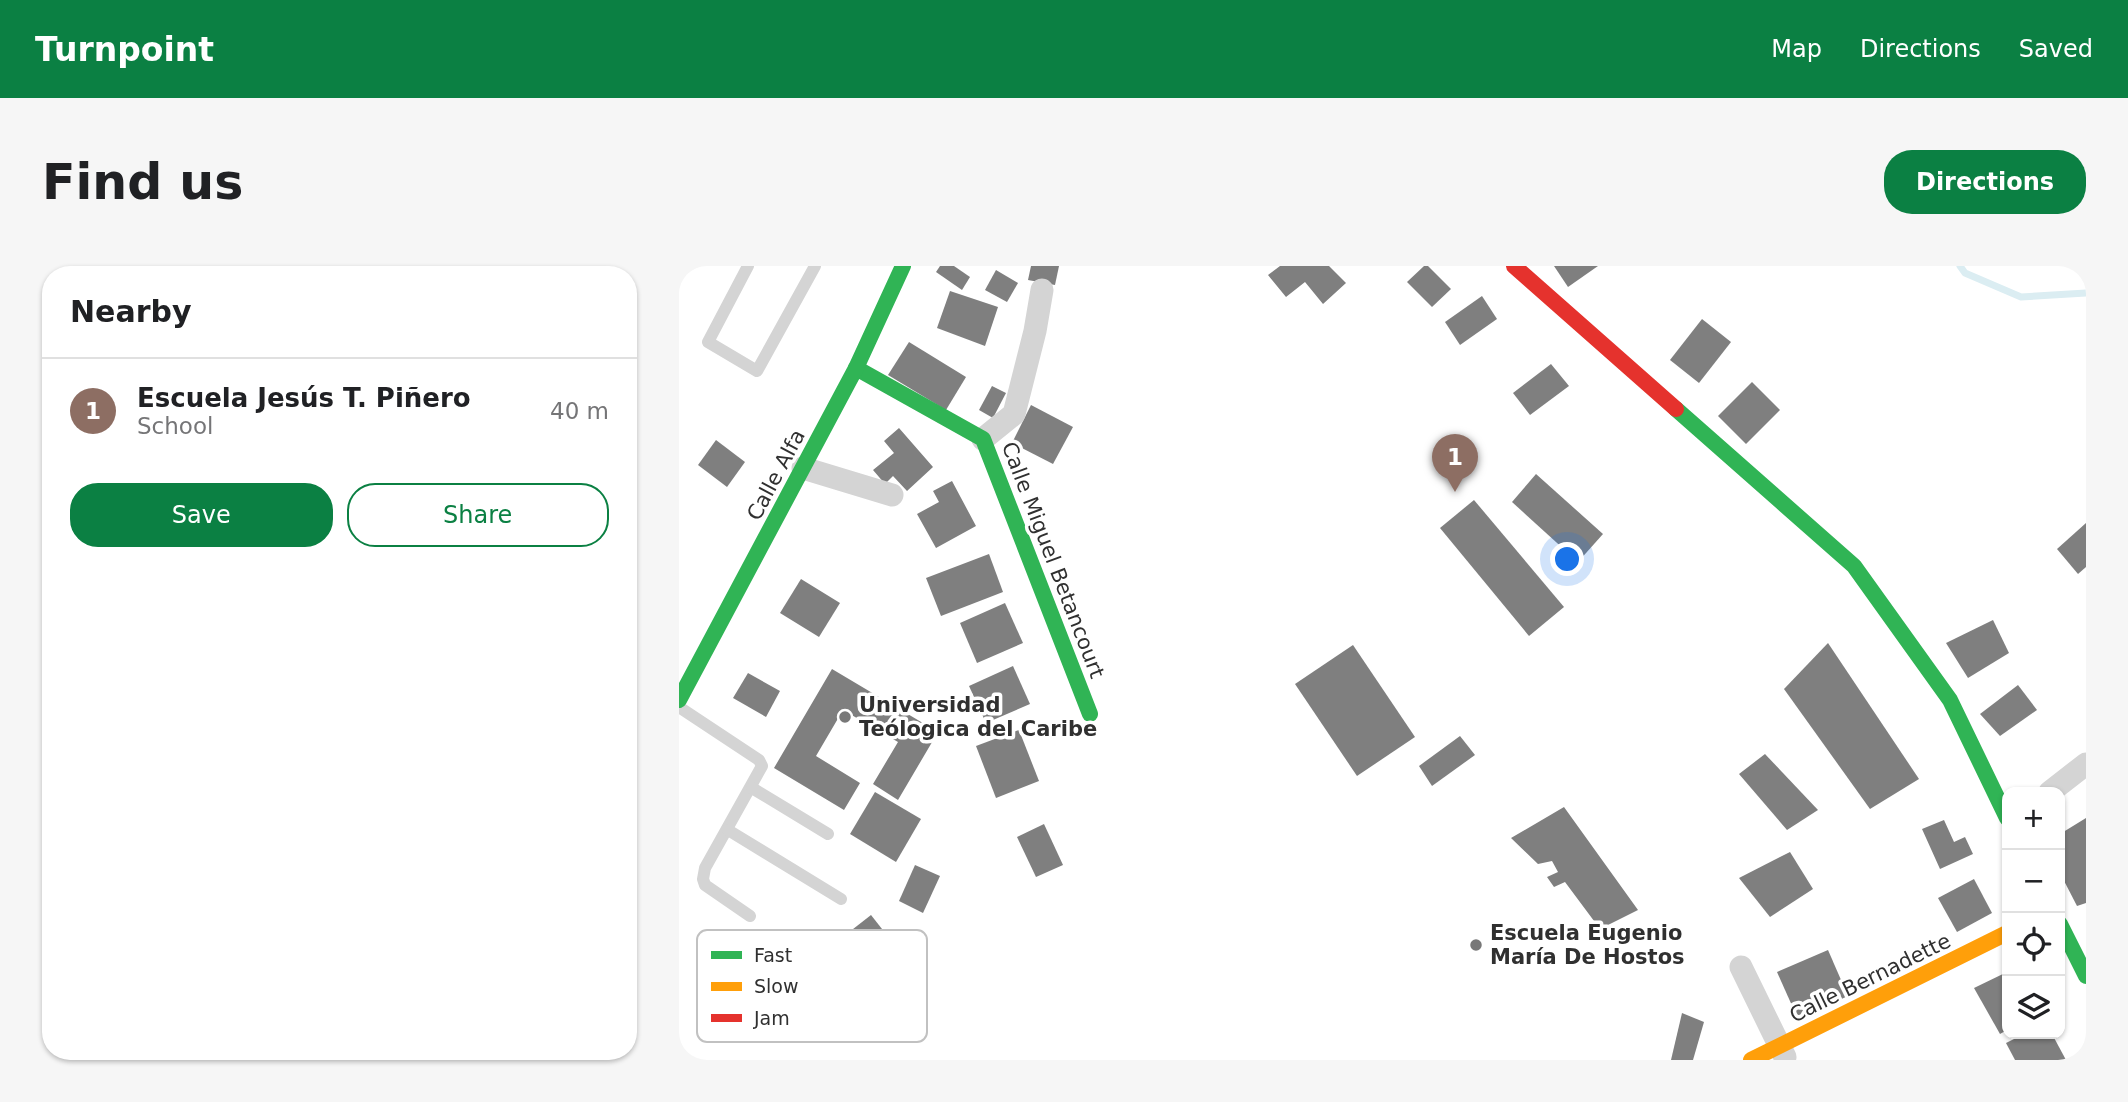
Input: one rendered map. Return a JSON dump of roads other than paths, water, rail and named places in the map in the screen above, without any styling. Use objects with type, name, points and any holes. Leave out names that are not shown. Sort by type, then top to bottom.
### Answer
[{"type":"street","name":"Calle Alfa","points":[[679,700],[856,368],[903,266]]},
{"type":"street","points":[[1514,266],[1854,566],[1950,700],[2002,808]]},
{"type":"street","points":[[983,439],[1014,414],[1035,331],[1042,290]]},
{"type":"street","name":"Calle Miguel Betancourt","points":[[856,368],[983,439],[1090,714]]},
{"type":"street","points":[[803,468],[892,495]]},
{"type":"street","points":[[2056,787],[2086,764]]},
{"type":"street","points":[[2065,934],[2086,976]]},
{"type":"street","name":"Calle Bernadette","points":[[1751,1060],[1783,1053],[2002,936]]},
{"type":"street","points":[[1741,967],[1783,1053]]},
{"type":"lane","points":[[748,266],[708,342],[757,371],[815,266]]},
{"type":"lane","points":[[679,708],[759,760],[762,771],[705,868],[703,879],[705,884],[750,916]]},
{"type":"lane","points":[[753,788],[828,834]]},
{"type":"lane","points":[[728,830],[841,899]]},
{"type":"waterway","points":[[1960,266],[1965,273],[2021,297],[2086,293]]},
{"type":"place","name":"Escuela Jesús T. Piñero","points":[[1455,492]]},
{"type":"place","name":"Universidad Teólogica del Caribe","points":[[845,717]]},
{"type":"place","name":"Escuela Eugenio María De Hostos","points":[[1476,945]]}]
